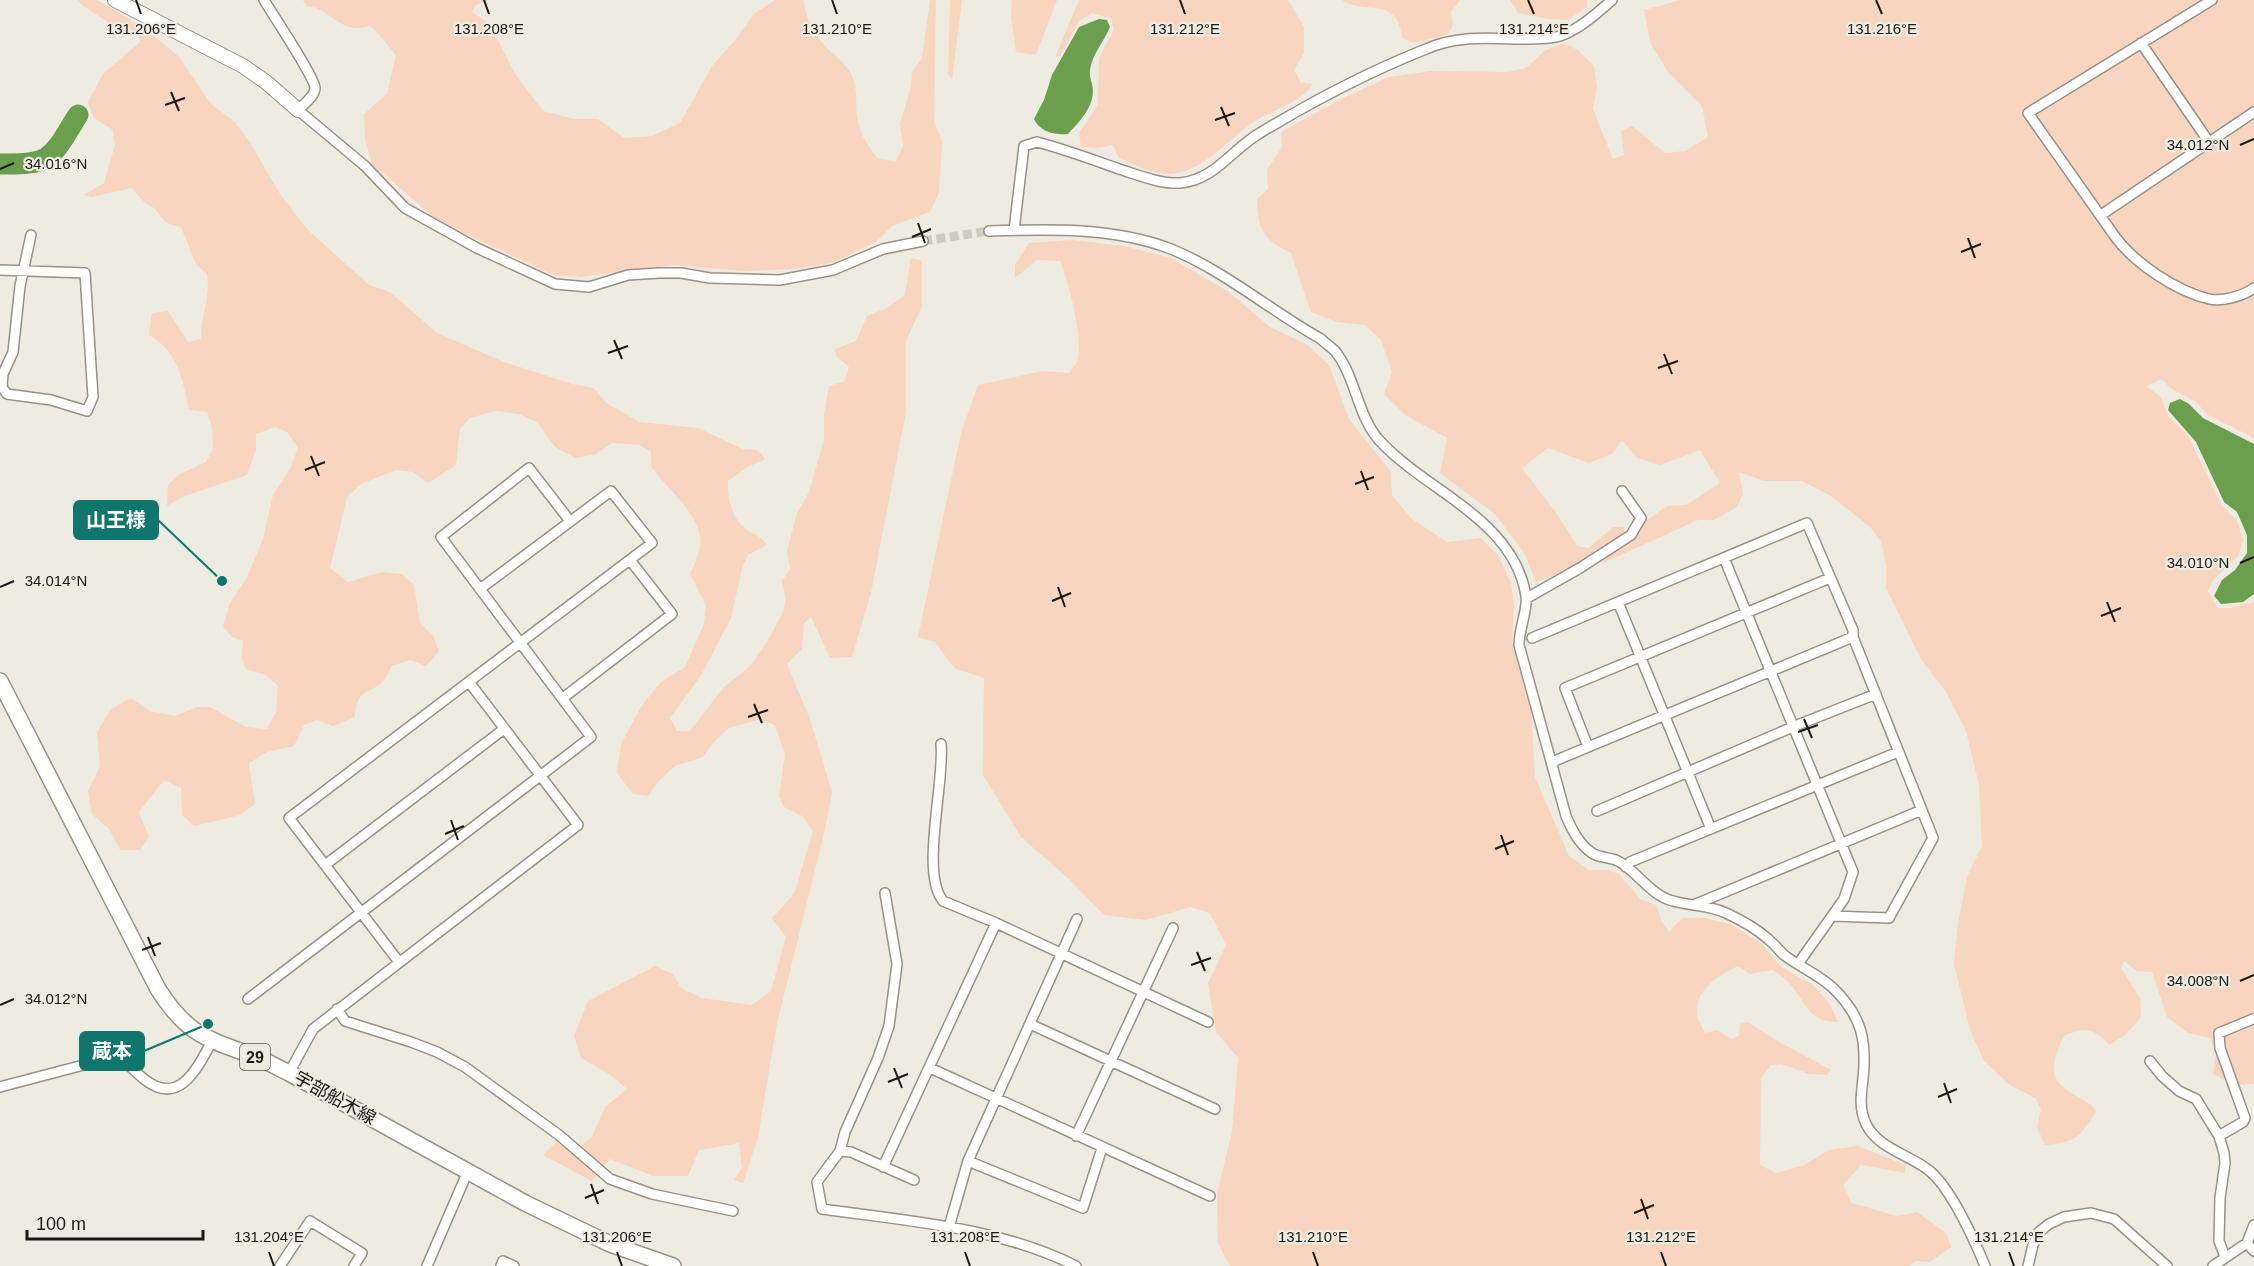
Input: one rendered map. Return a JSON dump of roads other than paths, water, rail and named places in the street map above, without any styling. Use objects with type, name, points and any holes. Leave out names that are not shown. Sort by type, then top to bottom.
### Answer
[{"type":"main road","name":"宇部船木線","points":[[0,681],[158,988],[180,1018],[194,1031],[212,1041],[251,1055],[289,1073],[525,1203],[590,1235],[673,1266]]},
{"type":"street","points":[[115,0],[234,61],[266,82],[365,166],[405,208],[477,248],[555,284],[589,287],[628,275],[659,273],[681,273],[710,278],[780,280],[832,270],[883,249],[923,241]]},
{"type":"street","points":[[264,0],[309,73],[315,87],[313,95],[298,110]]},
{"type":"street","points":[[1014,230],[1024,146],[1037,142],[1141,176],[1182,183],[1201,178],[1219,167],[1256,135],[1286,118],[1354,81],[1427,48],[1450,40],[1475,37],[1534,39],[1560,36],[1587,21],[1612,0]]},
{"type":"street","points":[[2212,0],[2028,112],[2128,253],[2149,270],[2211,300],[2227,298],[2254,288]]},
{"type":"street","points":[[2141,43],[2209,142]]},
{"type":"street","points":[[2101,215],[2254,112]]},
{"type":"street","points":[[989,231],[1071,230],[1115,235],[1172,250],[1223,276],[1321,339],[1334,351],[1344,365],[1369,426],[1378,439],[1410,469],[1429,481],[1495,534],[1522,579],[1527,598],[1519,629],[1519,645],[1566,816],[1574,834],[1593,853],[1618,861],[1654,891],[1671,901],[1723,911],[1754,928],[1797,964],[1832,987],[1857,1020],[1865,1046],[1861,1106],[1867,1125],[1872,1134],[1883,1144],[1929,1171],[1938,1179],[1964,1221],[1985,1266]]},
{"type":"street","points":[[0,270],[23,271],[85,273],[93,397],[87,411],[51,400],[7,394],[2,387],[5,360],[16,332],[20,286],[23,271],[31,235]]},
{"type":"street","points":[[248,999],[591,737],[441,537],[529,468],[570,521]]},
{"type":"street","points":[[399,962],[289,818],[652,543],[611,491],[480,589]]},
{"type":"street","points":[[1527,598],[1580,568],[1631,535],[1641,518],[1622,491]]},
{"type":"street","points":[[1532,638],[1807,523],[1853,630],[1853,638],[1933,838],[1889,918],[1832,916]]},
{"type":"street","points":[[1724,558],[1795,726],[1853,872],[1844,899],[1797,964]]},
{"type":"street","points":[[563,698],[672,614],[630,560]]},
{"type":"street","points":[[1588,747],[1565,688],[1830,578]]},
{"type":"street","points":[[1618,602],[1711,829]]},
{"type":"street","points":[[1552,762],[1853,638]]},
{"type":"street","points":[[289,1073],[313,1029],[578,825],[469,682]]},
{"type":"street","points":[[1597,811],[1795,726],[1876,694]]},
{"type":"street","points":[[325,865],[504,729]]},
{"type":"street","points":[[941,744],[933,860],[937,894],[942,901],[996,923],[1208,1022]]},
{"type":"street","points":[[1626,867],[1630,862],[1898,752]]},
{"type":"street","points":[[1696,904],[1922,810]]},
{"type":"street","points":[[885,893],[897,964],[889,1026],[878,1058],[845,1132],[840,1151],[817,1182],[822,1209],[949,1227],[1032,1247],[1076,1266]]},
{"type":"street","points":[[949,1227],[968,1161],[1077,919]]},
{"type":"street","points":[[883,1167],[996,923]]},
{"type":"street","points":[[1076,1136],[1173,928]]},
{"type":"street","points":[[337,1009],[345,1021],[411,1042],[437,1052],[465,1067],[559,1135],[610,1179],[652,1194],[733,1211]]},
{"type":"street","points":[[2219,1136],[2243,1122],[2245,1118],[2220,1048],[2219,1033],[2253,1019]]},
{"type":"street","points":[[1030,1024],[1215,1109]]},
{"type":"street","points":[[0,1087],[114,1057],[122,1060],[158,1089],[167,1091],[190,1077],[212,1041]]},
{"type":"street","points":[[2150,1061],[2179,1091],[2196,1098],[2219,1136],[2225,1163],[2220,1197],[2219,1241],[2225,1257]]},
{"type":"street","points":[[930,1068],[1210,1196]]},
{"type":"street","points":[[968,1161],[1083,1208],[1102,1148]]},
{"type":"street","points":[[840,1151],[850,1152],[914,1180]]},
{"type":"street","points":[[427,1266],[468,1171]]},
{"type":"street","points":[[2028,1266],[2038,1232],[2064,1217],[2091,1213],[2114,1219],[2167,1266]]},
{"type":"street","points":[[280,1266],[310,1221],[362,1253],[354,1266]]},
{"type":"street","points":[[2212,1266],[2247,1243],[2254,1225]]},
{"type":"street","points":[[2247,1243],[2254,1251]]},
{"type":"street","points":[[501,1266],[503,1261],[514,1266]]},
{"type":"waterway","points":[[0,164],[31,163],[49,156],[62,141],[78,115]]},
{"type":"tunnel","points":[[923,241],[989,231]]},
{"type":"place","name":"山王様","points":[[222,581]]},
{"type":"place","name":"蔵本","points":[[208,1024]]}]
